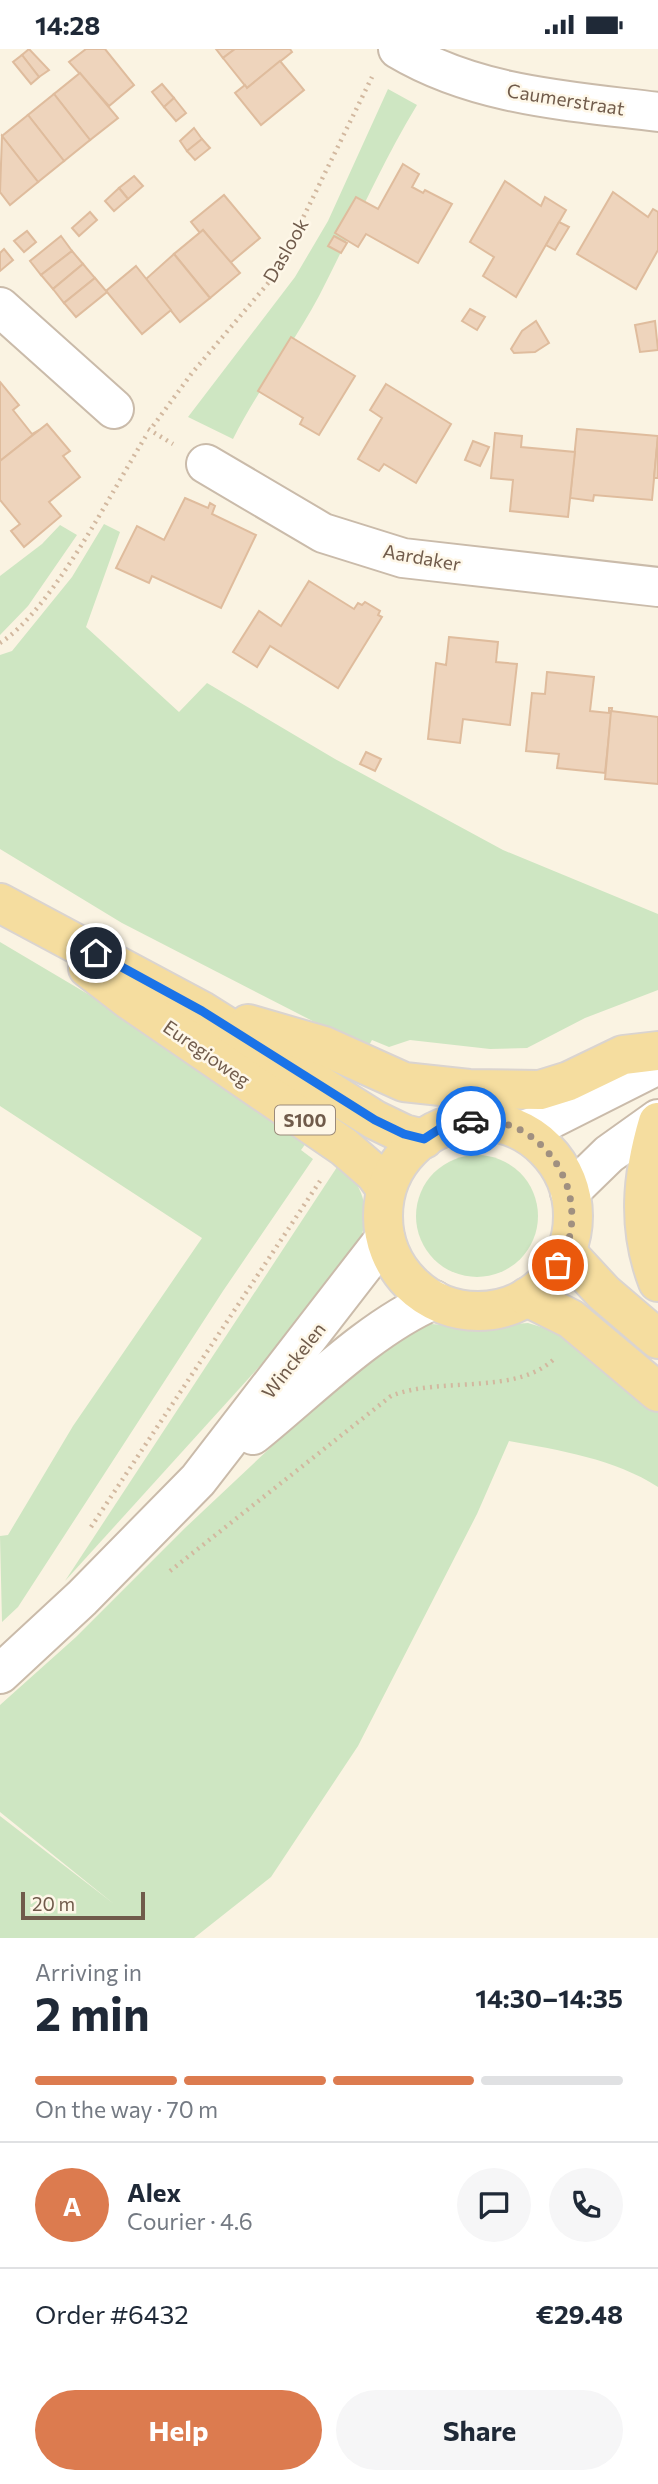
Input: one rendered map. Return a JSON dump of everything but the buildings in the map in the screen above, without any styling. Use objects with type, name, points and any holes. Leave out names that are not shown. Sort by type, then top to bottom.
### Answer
[{"type":"main road","name":"Euregioweg","points":[[13,911],[142,976],[375,1120],[404,1134],[424,1139]]},
{"type":"main road","name":"Euregioweg","points":[[13,911],[128,999],[344,1147],[375,1174],[386,1189]]},
{"type":"main road","points":[[202,1011],[324,1046],[404,1082],[469,1089],[540,1090],[569,1081],[622,1055],[658,1051]]},
{"type":"main road","points":[[658,1120],[643,1187],[642,1212],[658,1282]]},
{"type":"main road","points":[[472,1121],[499,1122],[523,1130],[545,1148],[561,1168],[570,1192],[572,1223],[566,1252],[550,1278],[527,1297],[505,1307],[479,1311],[456,1308],[435,1300],[410,1283],[395,1262],[385,1238],[383,1211],[386,1189],[405,1155],[444,1126],[472,1121]]},
{"type":"main road","points":[[566,1252],[604,1293],[658,1339]]},
{"type":"main road","points":[[527,1297],[580,1326],[658,1392]]},
{"type":"street","name":"Caumerstraat","points":[[388,58],[444,71],[516,95],[658,112]]},
{"type":"street","points":[[0,307],[114,409]]},
{"type":"street","name":"Aardaker","points":[[205,464],[323,533],[403,558],[658,587]]},
{"type":"street","points":[[523,1130],[553,1119],[658,1065]]},
{"type":"street","points":[[570,1192],[609,1154],[658,1120]]},
{"type":"street","name":"Winckelen","points":[[198,1480],[385,1238]]},
{"type":"street","name":"Winckelen","points":[[3,1665],[82,1598],[198,1480],[377,1334],[417,1308],[435,1300]]},
{"type":"path","name":"Daslook","points":[[0,643],[19,631],[27,621],[86,537],[150,430],[192,373],[275,275],[296,238],[331,156],[388,58]]},
{"type":"path","points":[[114,409],[205,464]]},
{"type":"path","points":[[88,1533],[344,1147]]},
{"type":"path","points":[[165,1575],[391,1397],[419,1388],[534,1374],[545,1368],[580,1326]]},
{"type":"green space","points":[[388,89],[417,105],[378,175],[319,296],[233,439],[188,417],[295,277],[328,221]]},
{"type":"green space","points":[[104,524],[120,532],[86,627],[179,712],[207,683],[335,759],[503,850],[658,914],[658,990],[585,1018],[527,1048],[490,1049],[410,1040],[389,1047],[372,1040],[367,1049],[122,923],[0,849],[0,655],[12,651],[72,577]]},
{"type":"green space","points":[[60,525],[77,535],[28,606],[0,635],[0,576],[42,544]]},
{"type":"green space","points":[[0,942],[157,1035],[309,1139],[301,1150],[313,1159],[223,1291],[18,1607],[2,1622],[0,1536],[8,1535],[73,1426],[202,1238],[0,1106]]},
{"type":"green space","points":[[477,1155],[500,1160],[520,1173],[533,1193],[538,1216],[533,1239],[520,1259],[500,1272],[477,1277],[454,1272],[434,1259],[421,1239],[416,1216],[421,1193],[434,1173],[454,1160]]},
{"type":"green space","points":[[341,1161],[354,1178],[361,1194],[365,1222],[355,1250],[336,1282],[65,1581]]},
{"type":"green space","points":[[528,1323],[564,1334],[658,1409],[658,1487],[624,1469],[605,1463],[567,1452],[509,1441],[477,1514],[358,1746],[271,1877],[194,1938],[0,1938],[0,1816],[114,1904],[0,1812],[0,1705],[76,1637],[185,1528],[286,1433],[390,1340],[431,1324],[471,1327]]},
{"type":"way so far","points":[[471,1121],[499,1122],[523,1130],[545,1148],[561,1168],[570,1192],[572,1223],[566,1252],[558,1265]]},
{"type":"route","points":[[96,953],[202,1011],[375,1120],[404,1134],[424,1139],[444,1126],[471,1121]]}]
